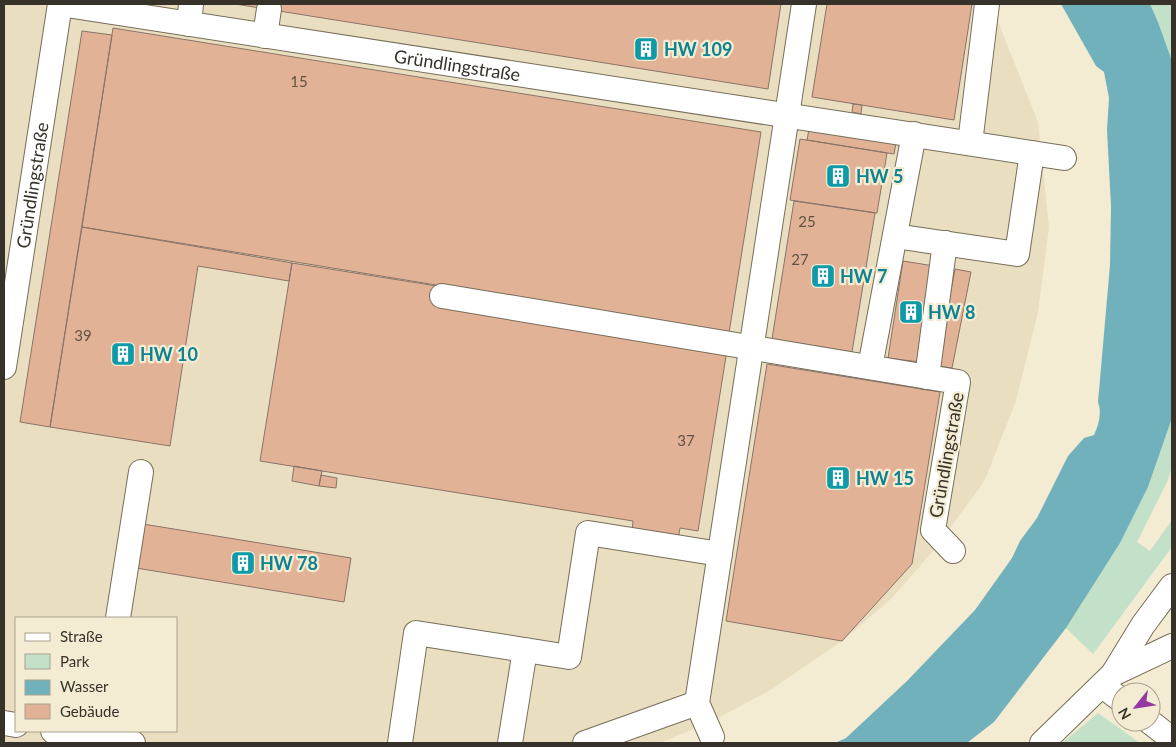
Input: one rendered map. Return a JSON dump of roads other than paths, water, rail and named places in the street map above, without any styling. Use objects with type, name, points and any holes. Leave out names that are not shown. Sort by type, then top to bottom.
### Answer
[{"type":"street","name":"Gründlingstraße","points":[[4,367],[8,308],[60,4],[190,14],[265,36],[1064,158]]},
{"type":"street","points":[[712,738],[697,703],[804,4]]},
{"type":"street","points":[[970,143],[987,4]]},
{"type":"street","points":[[265,36],[269,9]]},
{"type":"street","points":[[870,367],[914,134]]},
{"type":"street","points":[[895,236],[1018,254],[1032,153]]},
{"type":"street","name":"Gründlingstraße","points":[[927,377],[946,243]]},
{"type":"street","name":"Gründlingstraße","points":[[442,296],[958,382],[933,530],[954,550]]},
{"type":"street","points":[[118,617],[141,472]]},
{"type":"street","points":[[400,743],[416,633],[569,657],[588,533],[720,554]]},
{"type":"street","points":[[1114,682],[1143,625],[1172,586]]},
{"type":"street","points":[[1119,682],[1172,646]]},
{"type":"street","points":[[510,743],[524,650]]},
{"type":"street","points":[[1042,743],[1111,688]]},
{"type":"street","points":[[585,743],[697,703]]},
{"type":"street","points":[[1161,730],[1172,739]]},
{"type":"street","points":[[69,732],[100,734],[133,743]]},
{"type":"water","points":[[1061,4],[1150,4],[1172,61],[1172,418],[1148,487],[1120,543],[1066,628],[994,722],[967,743],[835,743],[846,738],[907,681],[975,610],[1012,558],[1020,541],[1037,518],[1068,456],[1084,438],[1094,435],[1097,427],[1100,414],[1098,402],[1110,265],[1111,206],[1107,130],[1109,98],[1104,72],[1096,66]]},
{"type":"place","name":"HW 109","points":[[646,49]]},
{"type":"place","name":"HW 5","points":[[838,176]]},
{"type":"place","name":"HW 7","points":[[823,276]]},
{"type":"place","name":"HW 8","points":[[911,312]]},
{"type":"place","name":"HW 10","points":[[123,354]]},
{"type":"place","name":"HW 15","points":[[838,478]]},
{"type":"place","name":"HW 78","points":[[243,563]]}]
